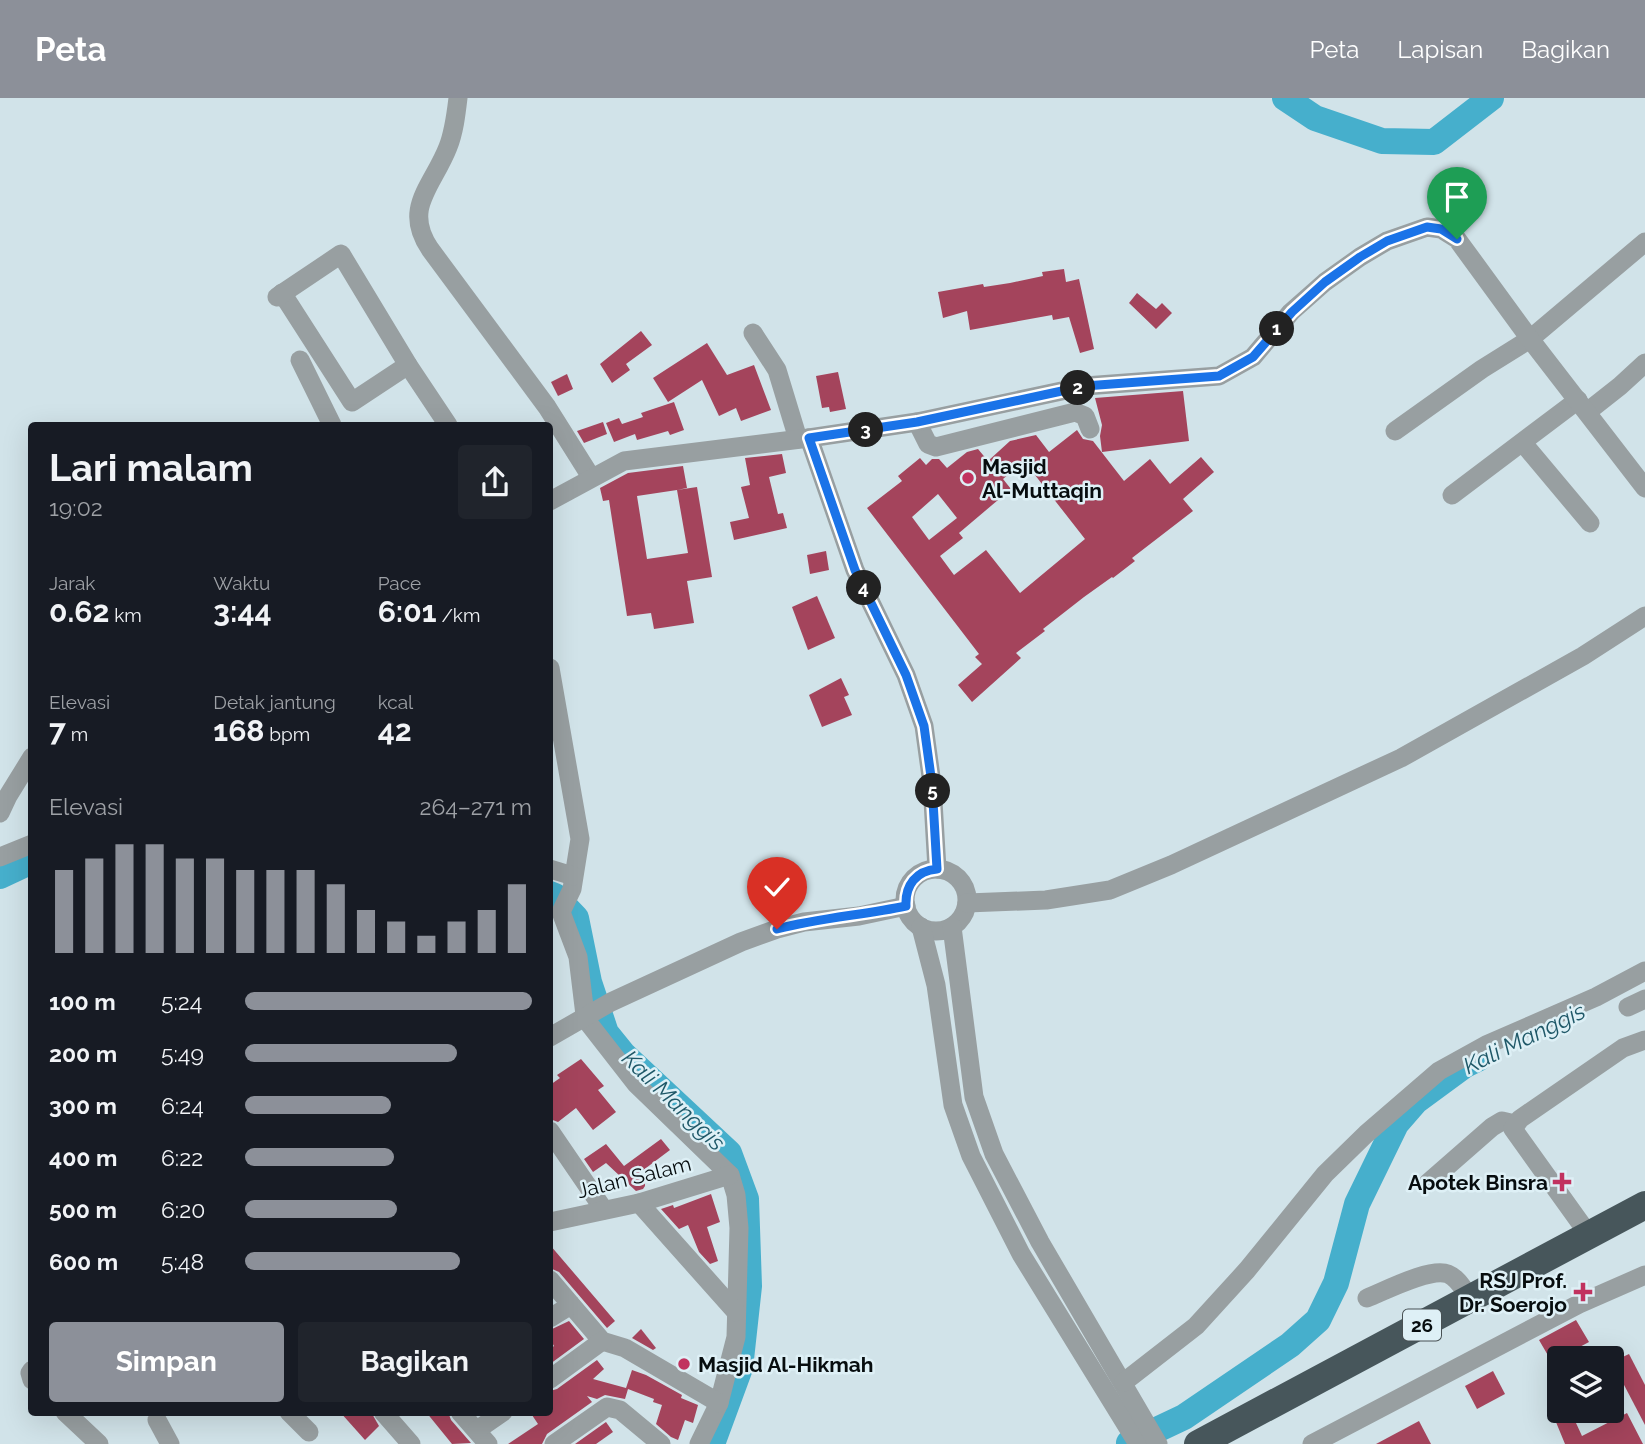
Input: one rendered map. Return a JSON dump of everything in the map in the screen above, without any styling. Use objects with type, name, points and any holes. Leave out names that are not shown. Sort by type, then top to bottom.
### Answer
[{"type":"highway","name":"26","points":[[1198,1444],[1645,1205]]},
{"type":"street","points":[[458,98],[448,148],[418,210],[419,229],[430,249],[547,407],[591,477]]},
{"type":"street","points":[[553,499],[624,461],[917,422],[1085,386],[1219,376],[1253,357],[1292,312],[1325,282],[1387,241],[1427,227],[1441,229],[1457,239],[1645,488]]},
{"type":"street","points":[[1395,431],[1482,369],[1530,339],[1645,242]]},
{"type":"street","points":[[408,365],[352,402],[279,295],[341,254],[446,422]]},
{"type":"street","points":[[753,333],[777,370],[855,570],[906,675],[924,726],[932,784],[937,869]]},
{"type":"street","points":[[300,360],[331,422]]},
{"type":"street","points":[[1452,495],[1523,443],[1620,386],[1645,363]]},
{"type":"street","points":[[917,422],[928,444],[936,447],[1075,412],[1085,416],[1090,429]]},
{"type":"street","points":[[1523,443],[1590,523]]},
{"type":"street","points":[[967,903],[1046,900],[1110,890],[1171,865],[1401,758],[1583,656],[1645,616]]},
{"type":"street","points":[[553,685],[580,839],[573,883],[561,912],[578,957],[587,1014],[607,1049],[636,1084],[730,1175],[736,1195],[739,1228],[736,1336],[719,1403],[699,1444]]},
{"type":"street","points":[[0,813],[28,764]]},
{"type":"street","points":[[0,857],[28,846]]},
{"type":"street","points":[[937,869],[956,876],[962,884],[967,903],[960,921],[952,927],[936,931],[914,922],[906,906],[912,880],[928,870],[937,869]]},
{"type":"street","points":[[553,871],[573,883]]},
{"type":"street","points":[[553,1035],[611,1002],[741,942],[804,922],[859,916],[906,906]]},
{"type":"street","points":[[921,927],[936,985],[953,1105],[971,1156],[1021,1254],[1065,1327],[1151,1443]]},
{"type":"street","points":[[952,927],[966,1045],[974,1097],[982,1124],[994,1154],[1028,1220],[1124,1382],[1132,1416]]},
{"type":"street","points":[[1124,1382],[1196,1326],[1247,1270],[1325,1174],[1439,1071],[1486,1045],[1596,997],[1645,971]]},
{"type":"street","points":[[1589,1235],[1515,1134],[1515,1124],[1623,1048],[1645,1040]]},
{"type":"street","points":[[1428,1183],[1492,1126],[1502,1121],[1515,1124]]},
{"type":"street","points":[[553,1135],[604,1210]]},
{"type":"street","name":"Jalan Salam","points":[[553,1221],[639,1203],[730,1175]]},
{"type":"street","points":[[639,1203],[736,1312]]},
{"type":"street","points":[[1367,1298],[1440,1272],[1458,1281],[1470,1298]]},
{"type":"street","points":[[1312,1444],[1338,1438],[1579,1304],[1645,1275]]},
{"type":"street","points":[[553,1284],[602,1341],[625,1348],[719,1403]]},
{"type":"street","points":[[553,1316],[570,1305]]},
{"type":"street","points":[[1065,1327],[1081,1313]]},
{"type":"street","points":[[553,1377],[602,1341]]},
{"type":"street","points":[[554,1444],[607,1407],[620,1410],[661,1444]]},
{"type":"street","points":[[69,1416],[99,1444]]},
{"type":"street","points":[[293,1416],[309,1432]]},
{"type":"street","points":[[386,1416],[411,1444]]},
{"type":"street","points":[[463,1416],[481,1439],[500,1416]]},
{"type":"street","points":[[157,1420],[170,1444]]},
{"type":"building","points":[[1064,269],[1066,282],[1079,279],[1094,349],[1080,353],[1069,317],[1053,320],[1052,315],[970,330],[967,311],[943,318],[938,292],[983,284],[984,287],[1010,283],[1043,276],[1042,272]]},
{"type":"building","points":[[1137,293],[1156,309],[1162,303],[1172,313],[1156,329],[1129,303]]},
{"type":"building","points":[[641,331],[652,345],[626,364],[630,370],[612,383],[600,364]]},
{"type":"building","points":[[707,343],[727,375],[754,365],[771,410],[741,421],[736,408],[719,416],[702,380],[668,402],[653,378]]},
{"type":"building","points":[[838,372],[846,409],[830,412],[829,407],[822,408],[816,376]]},
{"type":"building","points":[[567,374],[573,389],[558,396],[551,382]]},
{"type":"building","points":[[1183,391],[1189,441],[1102,452],[1102,425],[1095,398]]},
{"type":"building","points":[[674,402],[684,430],[670,435],[668,431],[637,440],[635,434],[614,442],[606,423],[619,418],[622,424],[643,417],[641,413]]},
{"type":"building","points":[[603,422],[607,434],[584,443],[577,431]]},
{"type":"building","points":[[1077,430],[1083,439],[1093,441],[1124,481],[1150,459],[1170,484],[1201,457],[1214,472],[1183,499],[1193,511],[1132,558],[1135,561],[1043,629],[1045,631],[1016,653],[1021,658],[972,702],[958,685],[982,664],[975,657],[979,654],[867,508],[902,481],[898,476],[920,458],[926,465],[932,459],[939,459],[947,468],[967,452],[978,449],[988,461],[1010,441],[1036,435],[1049,452]],"holes":[[[1024,461],[1085,539],[1020,593],[986,550],[954,575],[940,556],[963,538],[959,533],[1011,489],[1003,479]],[[938,494],[957,518],[929,540],[912,517]]]},
{"type":"building","points":[[782,454],[786,473],[769,477],[778,514],[783,513],[787,528],[734,540],[730,522],[749,518],[741,487],[750,485],[745,458]]},
{"type":"building","points":[[683,466],[687,488],[677,490],[697,487],[712,577],[687,581],[694,623],[654,629],[651,613],[627,616],[609,500],[603,501],[600,488],[628,473]],"holes":[[[677,490],[688,553],[647,559],[637,496]]]},
{"type":"building","points":[[826,551],[829,570],[810,574],[807,555]]},
{"type":"building","points":[[817,596],[835,638],[808,650],[792,607]]},
{"type":"building","points":[[841,678],[849,695],[844,697],[852,715],[822,727],[809,695]]},
{"type":"building","points":[[581,1059],[604,1086],[598,1090],[616,1112],[593,1130],[576,1108],[558,1122],[553,1120],[553,1083],[560,1078],[557,1075]]},
{"type":"building","points":[[661,1139],[670,1150],[638,1174],[645,1186],[636,1191],[606,1163],[593,1172],[584,1159],[606,1144],[624,1166]]},
{"type":"building","points":[[711,1194],[720,1222],[707,1227],[718,1261],[710,1264],[699,1252],[688,1225],[679,1229],[661,1209],[673,1205],[674,1208]]},
{"type":"building","points":[[553,1249],[615,1321],[607,1328],[559,1272],[553,1269]]},
{"type":"building","points":[[1576,1320],[1589,1342],[1582,1346],[1547,1346],[1547,1354],[1539,1340]]},
{"type":"building","points":[[569,1321],[584,1339],[553,1362],[554,1346],[553,1329]]},
{"type":"building","points":[[641,1329],[656,1348],[653,1350],[632,1338]]},
{"type":"building","points":[[1629,1354],[1645,1385],[1645,1425],[1624,1385],[1624,1356]]},
{"type":"building","points":[[597,1360],[604,1369],[593,1379],[626,1388],[632,1370],[646,1375],[682,1395],[681,1398],[698,1405],[693,1423],[685,1420],[678,1440],[656,1424],[662,1405],[653,1402],[654,1399],[628,1389],[625,1399],[605,1395],[597,1399],[587,1396],[592,1402],[547,1434],[542,1444],[508,1444],[538,1424],[533,1416],[553,1416],[553,1390]]},
{"type":"building","points":[[1493,1371],[1505,1394],[1477,1409],[1465,1386]]},
{"type":"building","points":[[1627,1413],[1643,1444],[1565,1444],[1556,1423],[1576,1423],[1582,1436],[1607,1423],[1624,1423],[1624,1415]]},
{"type":"building","points":[[344,1416],[373,1416],[379,1426],[365,1440]]},
{"type":"building","points":[[429,1416],[450,1416],[471,1443],[452,1444]]},
{"type":"building","points":[[1419,1421],[1431,1444],[1376,1444]]},
{"type":"building","points":[[606,1422],[613,1432],[596,1444],[575,1444]]},
{"type":"waterway","points":[[1285,98],[1315,118],[1382,141],[1434,142],[1491,98]]},
{"type":"waterway","name":"Kali Manggis","points":[[0,876],[28,863]]},
{"type":"waterway","name":"Kali Manggis","points":[[553,895],[576,918],[589,982],[606,1033],[623,1054],[729,1153],[746,1199],[749,1286],[740,1368],[712,1444]]},
{"type":"waterway","name":"Kali Manggis","points":[[1129,1443],[1184,1417],[1290,1345],[1318,1320],[1336,1283],[1357,1204],[1396,1124],[1416,1101],[1465,1065],[1479,1058]]},
{"type":"place","name":"Masjid Al-Muttaqin","points":[[968,478]]},
{"type":"place","name":"Apotek Binsra","points":[[1562,1182]]},
{"type":"place","name":"RSJ Prof. Dr. Soerojo","points":[[1583,1292]]},
{"type":"place","name":"Masjid Al-Hikmah","points":[[684,1364]]},
{"type":"route","points":[[777,929],[804,922],[859,916],[906,906],[905,897],[912,880],[928,870],[937,869],[932,784],[924,726],[906,675],[855,570],[809,438],[917,422],[1085,386],[1219,376],[1253,357],[1292,312],[1325,282],[1387,241],[1427,227],[1441,229],[1457,239]]}]
